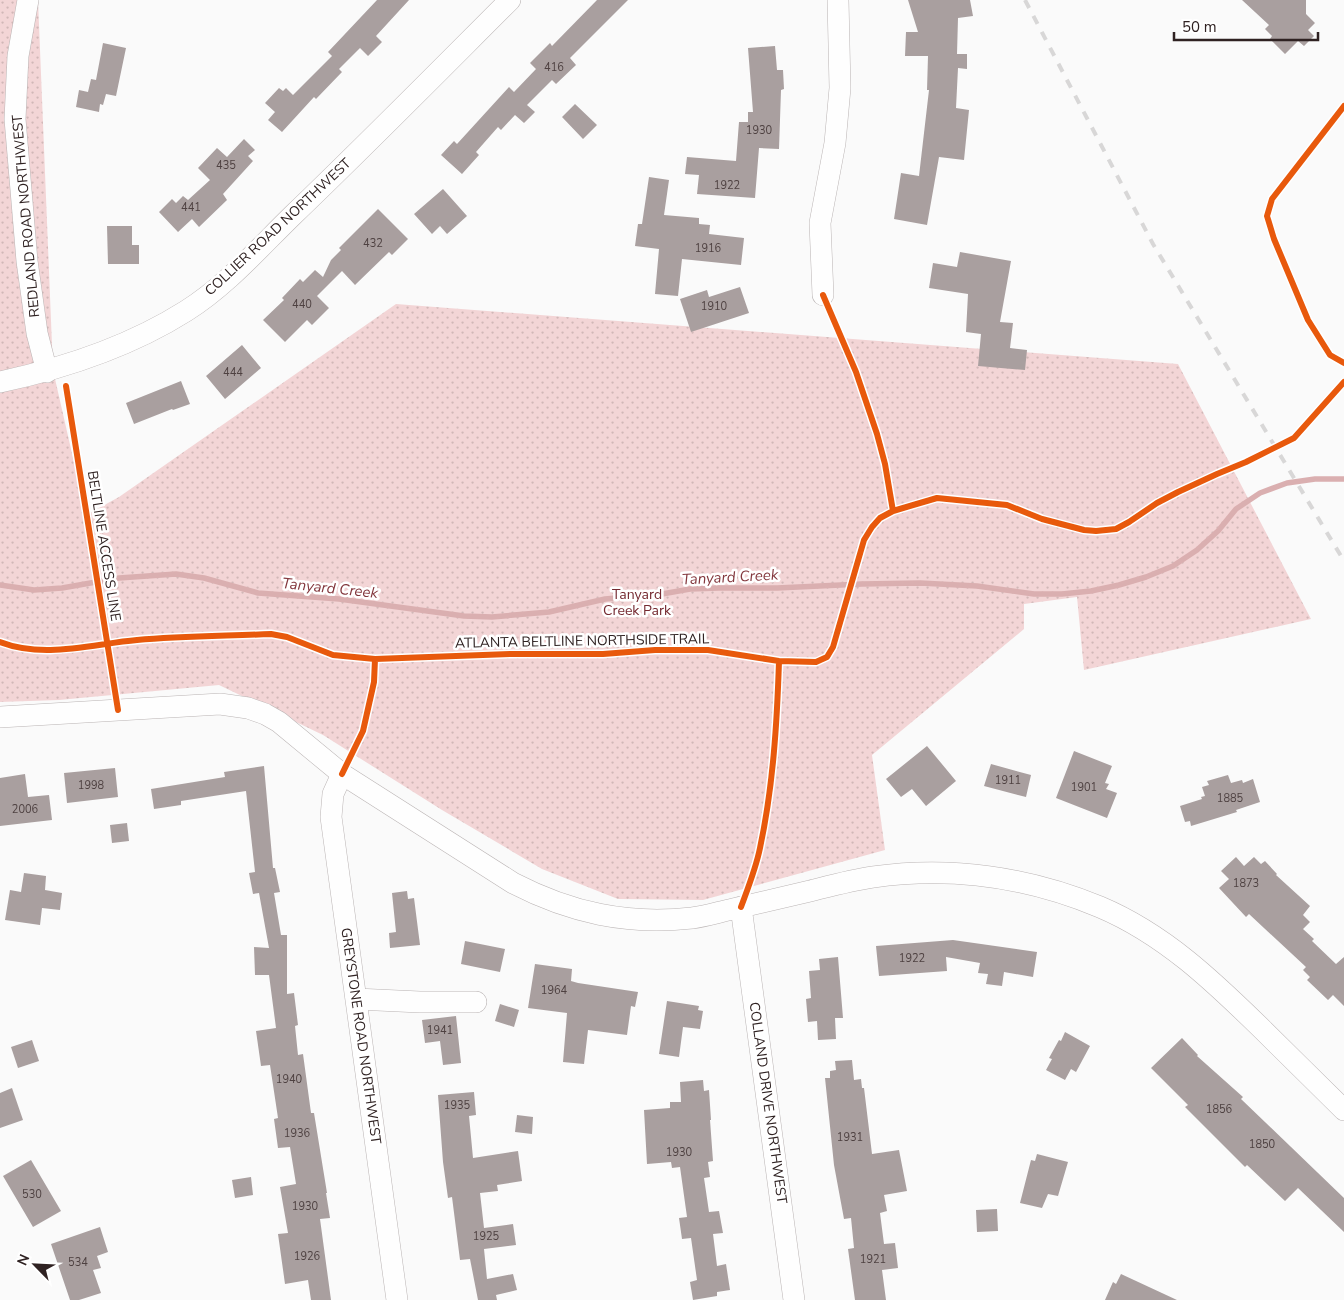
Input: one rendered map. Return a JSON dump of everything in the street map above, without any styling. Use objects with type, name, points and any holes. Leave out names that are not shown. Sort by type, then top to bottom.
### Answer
[{"type":"street","name":"REDLAND ROAD NORTHWEST","points":[[28,0],[18,56],[15,119],[27,261],[37,333],[47,372]]},
{"type":"street","name":"COLLIER ROAD NORTHWEST","points":[[0,382],[47,372],[91,357],[151,331],[188,310],[220,285],[353,157],[510,0]]},
{"type":"street","points":[[823,295],[820,224],[835,143],[840,88],[838,0]]},
{"type":"street","points":[[0,717],[220,704],[248,708],[265,714],[278,722],[342,774],[514,883],[538,896],[565,906],[610,918],[652,921],[694,918],[871,877],[913,873],[956,873],[1006,879],[1054,890],[1101,908],[1146,931],[1181,955],[1220,987],[1344,1110]]},
{"type":"street","name":"GREYSTONE ROAD NORTHWEST","points":[[342,774],[333,794],[331,817],[397,1300]]},
{"type":"street","name":"COLLAND DRIVE NORTHWEST","points":[[741,907],[794,1300]]},
{"type":"street","points":[[356,999],[476,1002]]},
{"type":"green space","name":"Tanyard Creek Park","points":[[0,0],[38,0],[53,370],[86,515],[119,497],[396,304],[1178,364],[1311,619],[1084,670],[1077,597],[1024,604],[1024,629],[872,755],[885,850],[703,900],[618,899],[542,869],[442,810],[323,735],[219,685],[59,700],[0,702]]},
{"type":"building","points":[[377,0],[409,0],[376,36],[382,42],[368,56],[360,48],[339,69],[342,72],[316,99],[314,97],[282,132],[268,120],[275,112],[265,103],[279,88],[283,91],[286,88],[293,95],[332,56],[328,52]]},
{"type":"building","points":[[597,0],[628,0],[570,58],[576,65],[556,84],[552,80],[527,105],[535,112],[524,123],[515,115],[501,130],[498,127],[476,152],[479,155],[462,174],[441,155],[454,141],[457,144],[509,87],[514,92],[536,69],[530,63],[550,43],[552,46]]},
{"type":"building","points":[[908,0],[970,0],[973,16],[958,18],[957,54],[967,54],[967,69],[958,68],[956,108],[969,110],[964,160],[939,157],[927,225],[894,219],[901,173],[919,176],[929,90],[927,90],[928,56],[905,56],[906,32],[918,32]]},
{"type":"building","points":[[1242,0],[1306,0],[1306,14],[1315,23],[1308,30],[1314,36],[1304,46],[1298,41],[1285,54],[1270,39],[1272,36],[1265,29],[1269,25]]},
{"type":"building","points":[[103,43],[126,48],[116,96],[106,94],[103,105],[100,104],[99,112],[76,107],[79,90],[88,92],[91,79],[96,80]]},
{"type":"building","points":[[775,46],[777,70],[783,70],[784,89],[781,90],[779,149],[759,148],[755,198],[697,194],[699,175],[685,174],[687,157],[736,161],[739,122],[748,122],[748,112],[753,112],[748,48]]},
{"type":"building","points":[[575,104],[597,125],[583,139],[562,117]]},
{"type":"building","points":[[244,139],[255,150],[248,156],[253,161],[223,194],[227,200],[199,227],[192,219],[178,232],[159,212],[172,199],[176,203],[183,196],[188,200],[210,180],[198,168],[217,148],[227,157]]},
{"type":"building","points":[[649,177],[669,180],[664,215],[699,218],[699,224],[710,225],[709,234],[744,238],[741,265],[682,259],[678,296],[655,294],[659,249],[635,246],[638,224],[642,224]]},
{"type":"building","points":[[443,189],[467,216],[447,234],[440,226],[432,234],[414,214]]},
{"type":"building","points":[[378,209],[408,239],[392,255],[389,252],[355,285],[342,271],[317,296],[329,308],[312,325],[307,320],[285,342],[263,320],[284,300],[282,298],[300,279],[303,282],[315,270],[323,277],[331,260],[341,250],[339,248]]},
{"type":"building","points":[[107,226],[132,226],[132,245],[139,245],[139,264],[108,264]]},
{"type":"building","points":[[960,252],[1011,261],[1000,322],[1013,323],[1010,348],[1027,350],[1025,370],[978,366],[981,334],[966,332],[968,294],[929,288],[933,263],[957,267]]},
{"type":"building","points":[[740,287],[749,313],[691,332],[680,299],[707,290],[709,297]]},
{"type":"building","points":[[242,345],[261,368],[225,399],[206,376]]},
{"type":"building","points":[[181,381],[190,404],[134,424],[126,403]]},
{"type":"building","points":[[927,746],[956,781],[926,806],[912,789],[901,797],[886,779]]},
{"type":"building","points":[[1074,751],[1112,766],[1105,783],[1109,784],[1106,789],[1117,793],[1107,818],[1056,798]]},
{"type":"building","points":[[991,764],[1031,775],[1026,797],[984,786]]},
{"type":"building","points":[[264,766],[273,868],[275,868],[280,892],[274,893],[281,935],[287,935],[287,994],[294,993],[298,1025],[295,1026],[298,1055],[303,1054],[311,1113],[314,1113],[327,1193],[330,1218],[320,1219],[331,1300],[311,1300],[308,1280],[285,1284],[278,1234],[288,1233],[280,1187],[296,1184],[290,1147],[278,1148],[274,1119],[278,1118],[270,1065],[261,1066],[256,1031],[276,1028],[269,975],[255,975],[254,947],[269,948],[259,893],[253,894],[249,873],[255,872],[246,791],[181,801],[181,805],[154,809],[151,789],[225,777],[224,772]]},
{"type":"building","points":[[115,768],[118,797],[67,803],[64,773]]},
{"type":"building","points":[[25,774],[28,797],[49,795],[52,820],[0,826],[0,778]]},
{"type":"building","points":[[1228,775],[1231,783],[1242,780],[1243,783],[1253,779],[1260,802],[1236,810],[1237,812],[1191,826],[1190,821],[1185,822],[1180,806],[1202,799],[1201,797],[1205,796],[1202,787],[1209,785],[1207,781]]},
{"type":"building","points":[[127,823],[129,841],[112,843],[110,825]]},
{"type":"building","points":[[1236,857],[1244,866],[1254,857],[1261,864],[1265,861],[1276,875],[1310,906],[1303,915],[1310,922],[1303,929],[1314,939],[1312,941],[1336,964],[1344,957],[1344,1006],[1333,995],[1328,1000],[1307,980],[1310,977],[1303,970],[1306,967],[1249,914],[1246,917],[1219,888],[1229,879],[1221,871]]},
{"type":"building","points":[[24,873],[46,876],[45,890],[62,893],[60,910],[42,908],[40,925],[5,920],[10,890],[21,892]]},
{"type":"building","points":[[407,891],[408,899],[414,898],[420,945],[390,948],[389,933],[396,932],[392,893]]},
{"type":"building","points":[[953,940],[1037,952],[1033,977],[1004,972],[1002,986],[986,984],[988,974],[978,973],[980,963],[946,957],[947,971],[879,976],[876,946]]},
{"type":"building","points":[[465,941],[505,949],[500,972],[461,964]]},
{"type":"building","points":[[838,957],[843,1018],[835,1018],[836,1039],[818,1040],[817,1021],[808,1022],[806,999],[811,998],[809,971],[820,970],[819,959]]},
{"type":"building","points":[[535,964],[572,969],[571,981],[578,983],[638,992],[635,1007],[631,1006],[627,1035],[588,1030],[584,1064],[563,1062],[567,1013],[528,1008]]},
{"type":"building","points":[[667,1001],[699,1006],[698,1010],[703,1011],[700,1029],[683,1027],[679,1057],[659,1054]]},
{"type":"building","points":[[500,1004],[519,1010],[514,1027],[495,1021]]},
{"type":"building","points":[[456,1016],[461,1063],[443,1065],[440,1041],[425,1043],[422,1020]]},
{"type":"building","points":[[1065,1032],[1090,1046],[1076,1072],[1071,1069],[1065,1080],[1046,1070],[1052,1059],[1049,1058]]},
{"type":"building","points":[[1182,1038],[1197,1056],[1243,1097],[1241,1099],[1344,1198],[1344,1232],[1298,1188],[1285,1201],[1247,1165],[1245,1167],[1185,1107],[1188,1105],[1151,1068]]},
{"type":"building","points":[[32,1040],[39,1061],[18,1068],[11,1047]]},
{"type":"building","points":[[852,1060],[854,1080],[861,1079],[862,1088],[864,1088],[872,1154],[899,1150],[907,1191],[884,1195],[887,1211],[880,1213],[884,1244],[895,1243],[898,1268],[882,1270],[886,1300],[855,1300],[848,1249],[854,1248],[851,1218],[844,1219],[834,1165],[825,1078],[830,1078],[830,1071],[836,1070],[835,1061]]},
{"type":"building","points":[[703,1080],[704,1091],[709,1090],[713,1161],[708,1162],[710,1177],[704,1178],[709,1212],[719,1211],[723,1233],[713,1234],[717,1266],[726,1264],[730,1290],[717,1292],[717,1296],[693,1300],[690,1282],[697,1280],[691,1238],[682,1239],[679,1218],[687,1217],[680,1167],[672,1168],[671,1162],[647,1164],[644,1110],[670,1108],[670,1102],[681,1102],[680,1082]]},
{"type":"building","points":[[12,1088],[23,1120],[0,1128],[0,1093]]},
{"type":"building","points":[[474,1092],[476,1115],[469,1116],[473,1158],[518,1151],[522,1181],[497,1185],[498,1191],[480,1193],[484,1228],[513,1224],[516,1245],[484,1249],[487,1279],[513,1274],[517,1290],[496,1295],[497,1300],[478,1300],[470,1259],[460,1260],[452,1197],[448,1198],[443,1162],[438,1095]]},
{"type":"building","points":[[517,1115],[533,1117],[532,1134],[515,1132]]},
{"type":"building","points":[[1037,1154],[1068,1162],[1058,1196],[1048,1194],[1042,1208],[1020,1203],[1031,1160],[1035,1161]]},
{"type":"building","points":[[31,1160],[61,1211],[33,1227],[3,1176]]},
{"type":"building","points":[[251,1177],[253,1195],[235,1198],[232,1180]]},
{"type":"building","points":[[997,1209],[998,1231],[977,1232],[976,1210]]},
{"type":"building","points":[[100,1227],[108,1252],[97,1256],[101,1268],[93,1270],[101,1293],[79,1300],[70,1300],[51,1244]]},
{"type":"building","points":[[1121,1274],[1177,1300],[1105,1300],[1113,1282],[1116,1284]]},
{"type":"waterway","name":"Tanyard Creek","points":[[0,585],[34,590],[62,588],[119,578],[176,574],[204,578],[258,593],[339,599],[464,616],[492,617],[549,612],[605,599],[662,594],[690,589],[920,583],[977,586],[1034,594],[1062,594],[1091,591],[1119,585],[1173,566],[1197,550],[1218,531],[1236,509],[1260,493],[1287,483],[1315,479],[1344,479]]},
{"type":"railway","points":[[1025,0],[1153,244],[1344,561]]},
{"type":"cycle path","points":[[1344,106],[1272,199],[1267,216],[1274,239],[1308,320],[1330,355],[1344,363]]},
{"type":"cycle path","points":[[823,295],[856,372],[877,434],[885,464],[893,511]]},
{"type":"cycle path","name":"ATLANTA BELTLINE NORTHSIDE TRAIL","points":[[0,642],[17,647],[51,650],[154,639],[271,634],[287,637],[333,655],[375,659],[708,650],[779,661],[816,662],[827,657],[833,647],[864,540],[880,518],[893,511],[937,498],[1007,505],[1042,519],[1084,530],[1116,529],[1178,492],[1246,462],[1294,438],[1344,382]]},
{"type":"cycle path","name":"BELTLINE ACCESS LINE","points":[[66,386],[118,710]]},
{"type":"cycle path","points":[[342,774],[363,731],[374,682],[375,659]]},
{"type":"cycle path","points":[[741,907],[758,855],[768,802],[776,732],[779,661]]}]
